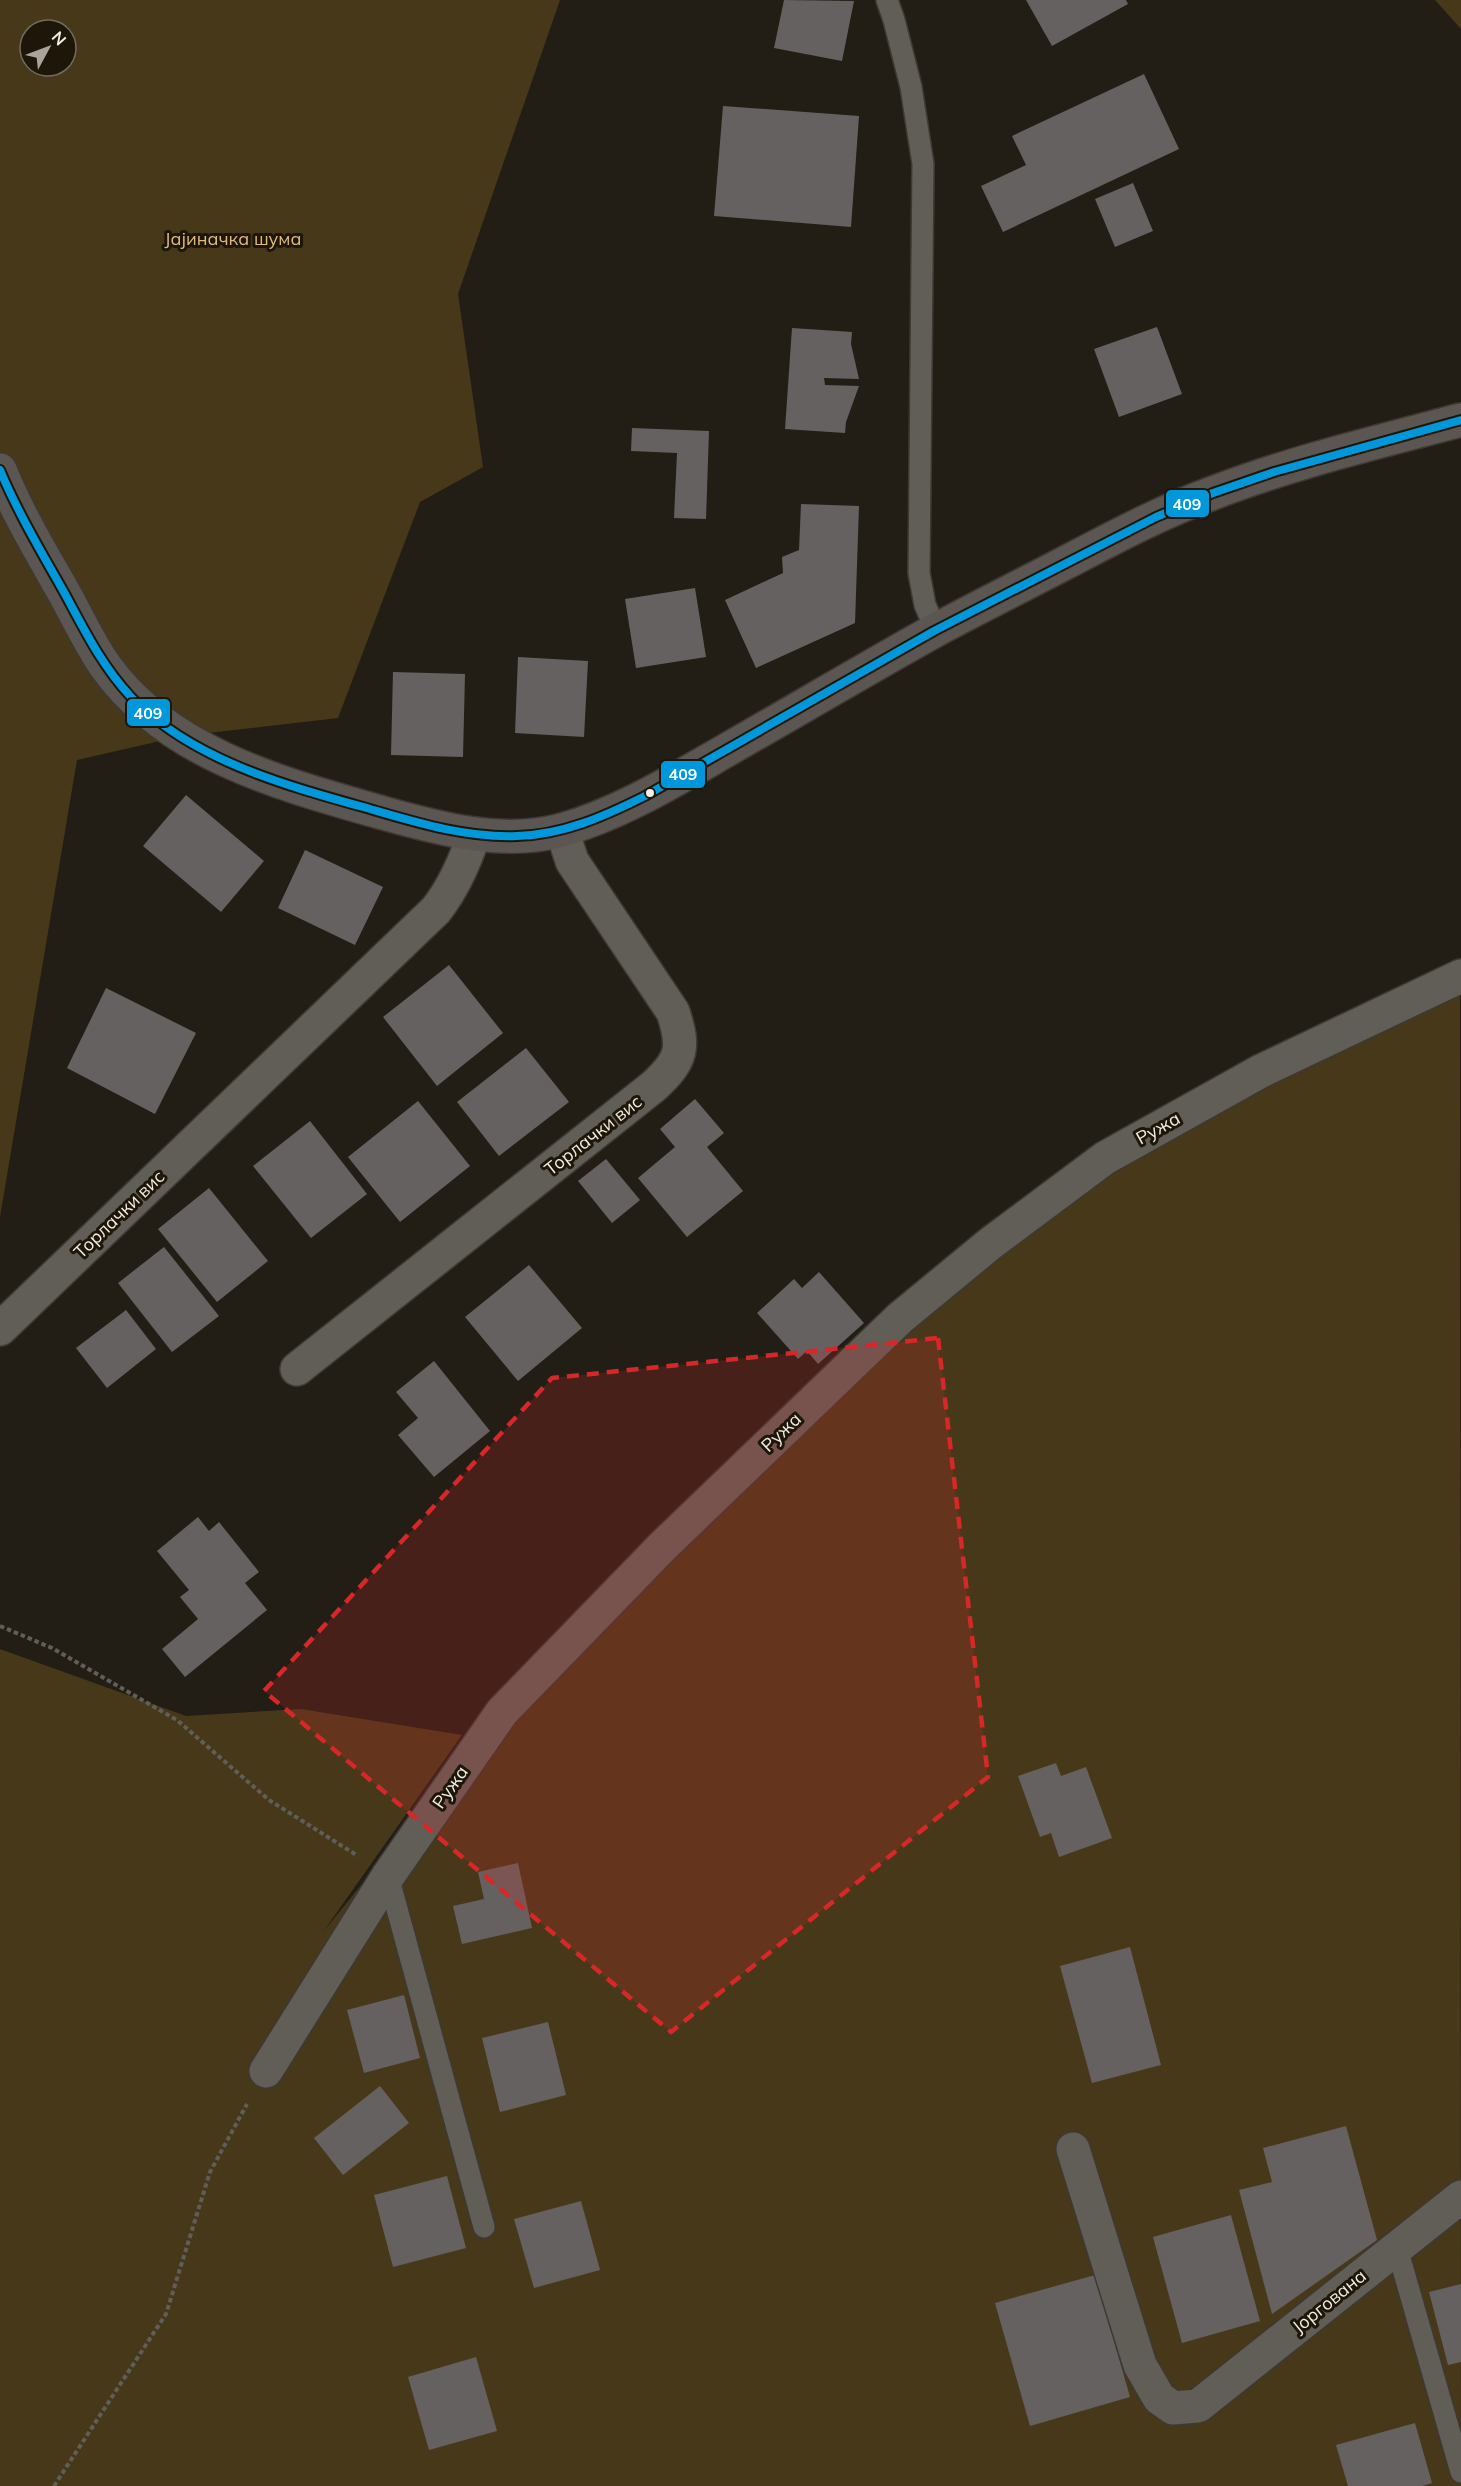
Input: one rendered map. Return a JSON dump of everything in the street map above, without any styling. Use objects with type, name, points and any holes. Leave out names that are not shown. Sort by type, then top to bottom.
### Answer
[{"type":"street","points":[[0,470],[12,501],[106,666],[138,704],[182,736],[234,763],[299,789],[437,828],[474,834],[516,836],[562,830],[605,813],[677,778],[936,630],[1138,525],[1215,492],[1326,457],[1461,420]]},
{"type":"street","name":"Торлачки вис","points":[[297,1369],[645,1093],[672,1068],[679,1052],[681,1034],[673,1012],[572,861],[562,830]]},
{"type":"street","name":"Торлачки вис","points":[[0,1329],[436,910],[450,892],[462,868],[474,834]]},
{"type":"street","name":"Ружа","points":[[266,2071],[388,1876],[502,1712],[662,1547],[900,1318],[990,1243],[1105,1158],[1261,1071],[1459,985]]},
{"type":"street","name":"Јоргована","points":[[1073,2149],[1140,2365],[1159,2398],[1173,2408],[1198,2406],[1461,2197]]},
{"type":"lane","points":[[887,0],[911,87],[923,164],[919,573],[925,605],[936,630]]},
{"type":"lane","points":[[388,1876],[484,2227]]},
{"type":"lane","points":[[1397,2248],[1461,2472]]},
{"type":"path","points":[[0,1626],[52,1648],[177,1720],[269,1800],[388,1876]]},
{"type":"path","points":[[54,2486],[166,2314],[210,2172],[266,2071]]},
{"type":"highlighted area","points":[[938,1338],[988,1777],[671,2032],[264,1691],[552,1378]]},
{"type":"green space","name":"Јајиначка шума","points":[[0,0],[560,0],[458,294],[483,467],[420,502],[338,718],[182,736],[77,760],[0,1217]]},
{"type":"green space","points":[[1435,0],[1461,0],[1461,29]]},
{"type":"green space","points":[[1460,995],[1461,2486],[0,2486],[0,1649],[186,1716],[301,1709],[462,1735],[323,1932],[502,1712],[662,1547],[1105,1158]]},
{"type":"building","points":[[784,0],[854,1],[842,61],[774,48]]},
{"type":"building","points":[[1026,0],[1126,0],[1128,4],[1052,46]]},
{"type":"building","points":[[1144,74],[1179,149],[1003,232],[981,186],[1026,165],[1012,136]]},
{"type":"building","points":[[723,106],[859,116],[851,227],[714,216]]},
{"type":"building","points":[[1133,183],[1153,231],[1115,247],[1095,199]]},
{"type":"building","points":[[1157,327],[1182,394],[1119,417],[1094,349]]},
{"type":"building","points":[[792,328],[852,332],[851,344],[859,379],[824,378],[825,385],[859,386],[846,422],[845,433],[785,429]]},
{"type":"building","points":[[632,428],[709,431],[706,519],[674,518],[677,453],[631,451]]},
{"type":"building","points":[[801,504],[859,506],[855,623],[756,668],[725,600],[783,573],[782,557],[799,550]]},
{"type":"building","points":[[695,588],[706,657],[636,668],[625,599]]},
{"type":"building","points":[[518,657],[588,661],[584,737],[515,733]]},
{"type":"building","points":[[393,672],[465,674],[463,757],[391,755]]},
{"type":"building","points":[[186,795],[264,861],[221,912],[143,846]]},
{"type":"building","points":[[305,850],[383,887],[355,945],[278,908]]},
{"type":"building","points":[[449,965],[503,1033],[437,1086],[383,1017]]},
{"type":"building","points":[[106,988],[196,1033],[155,1114],[67,1068]]},
{"type":"building","points":[[526,1048],[569,1102],[499,1156],[457,1102]]},
{"type":"building","points":[[695,1099],[724,1133],[707,1147],[743,1191],[687,1237],[638,1178],[675,1147],[660,1129]]},
{"type":"building","points":[[418,1101],[470,1166],[400,1222],[348,1157]]},
{"type":"building","points":[[310,1121],[367,1194],[311,1238],[253,1166]]},
{"type":"building","points":[[606,1159],[640,1200],[612,1223],[578,1181]]},
{"type":"building","points":[[209,1188],[268,1261],[217,1302],[158,1229]]},
{"type":"building","points":[[164,1247],[219,1316],[172,1352],[118,1283]]},
{"type":"building","points":[[529,1265],[582,1328],[518,1381],[465,1317]]},
{"type":"building","points":[[819,1272],[864,1323],[818,1364],[807,1351],[798,1359],[757,1313],[794,1279],[802,1288]]},
{"type":"building","points":[[126,1310],[156,1349],[107,1388],[76,1348]]},
{"type":"building","points":[[434,1361],[490,1431],[434,1477],[398,1435],[418,1418],[396,1392]]},
{"type":"building","points":[[198,1517],[209,1531],[219,1522],[259,1572],[245,1583],[267,1610],[185,1677],[162,1649],[198,1619],[180,1597],[189,1590],[157,1551]]},
{"type":"building","points":[[1056,1763],[1061,1776],[1086,1767],[1112,1838],[1059,1857],[1051,1833],[1040,1837],[1018,1776]]},
{"type":"building","points":[[518,1863],[532,1928],[462,1944],[453,1906],[484,1899],[478,1872]]},
{"type":"building","points":[[1130,1947],[1161,2065],[1092,2083],[1060,1966]]},
{"type":"building","points":[[404,1995],[420,2058],[364,2073],[347,2010]]},
{"type":"building","points":[[548,2022],[566,2095],[500,2112],[482,2038]]},
{"type":"building","points":[[380,2086],[409,2123],[343,2175],[314,2138]]},
{"type":"building","points":[[1346,2126],[1377,2240],[1272,2314],[1239,2190],[1272,2182],[1263,2148]]},
{"type":"building","points":[[447,2176],[466,2248],[393,2267],[374,2195]]},
{"type":"building","points":[[581,2201],[600,2270],[534,2288],[514,2219]]},
{"type":"building","points":[[1231,2215],[1260,2321],[1182,2343],[1153,2237]]},
{"type":"building","points":[[1095,2275],[1130,2397],[1030,2426],[995,2303]]},
{"type":"building","points":[[1461,2284],[1461,2362],[1448,2365],[1429,2292]]},
{"type":"building","points":[[476,2357],[497,2431],[429,2450],[408,2377]]},
{"type":"building","points":[[1415,2423],[1432,2483],[1422,2486],[1348,2486],[1336,2445]]},
{"type":"transit line","name":"409","points":[[0,470],[31,533],[95,648],[111,673],[131,697],[156,719],[183,738],[212,754],[307,791],[461,832],[517,836],[567,828],[615,811],[934,631],[1156,517],[1213,493],[1274,472],[1461,420]]}]
